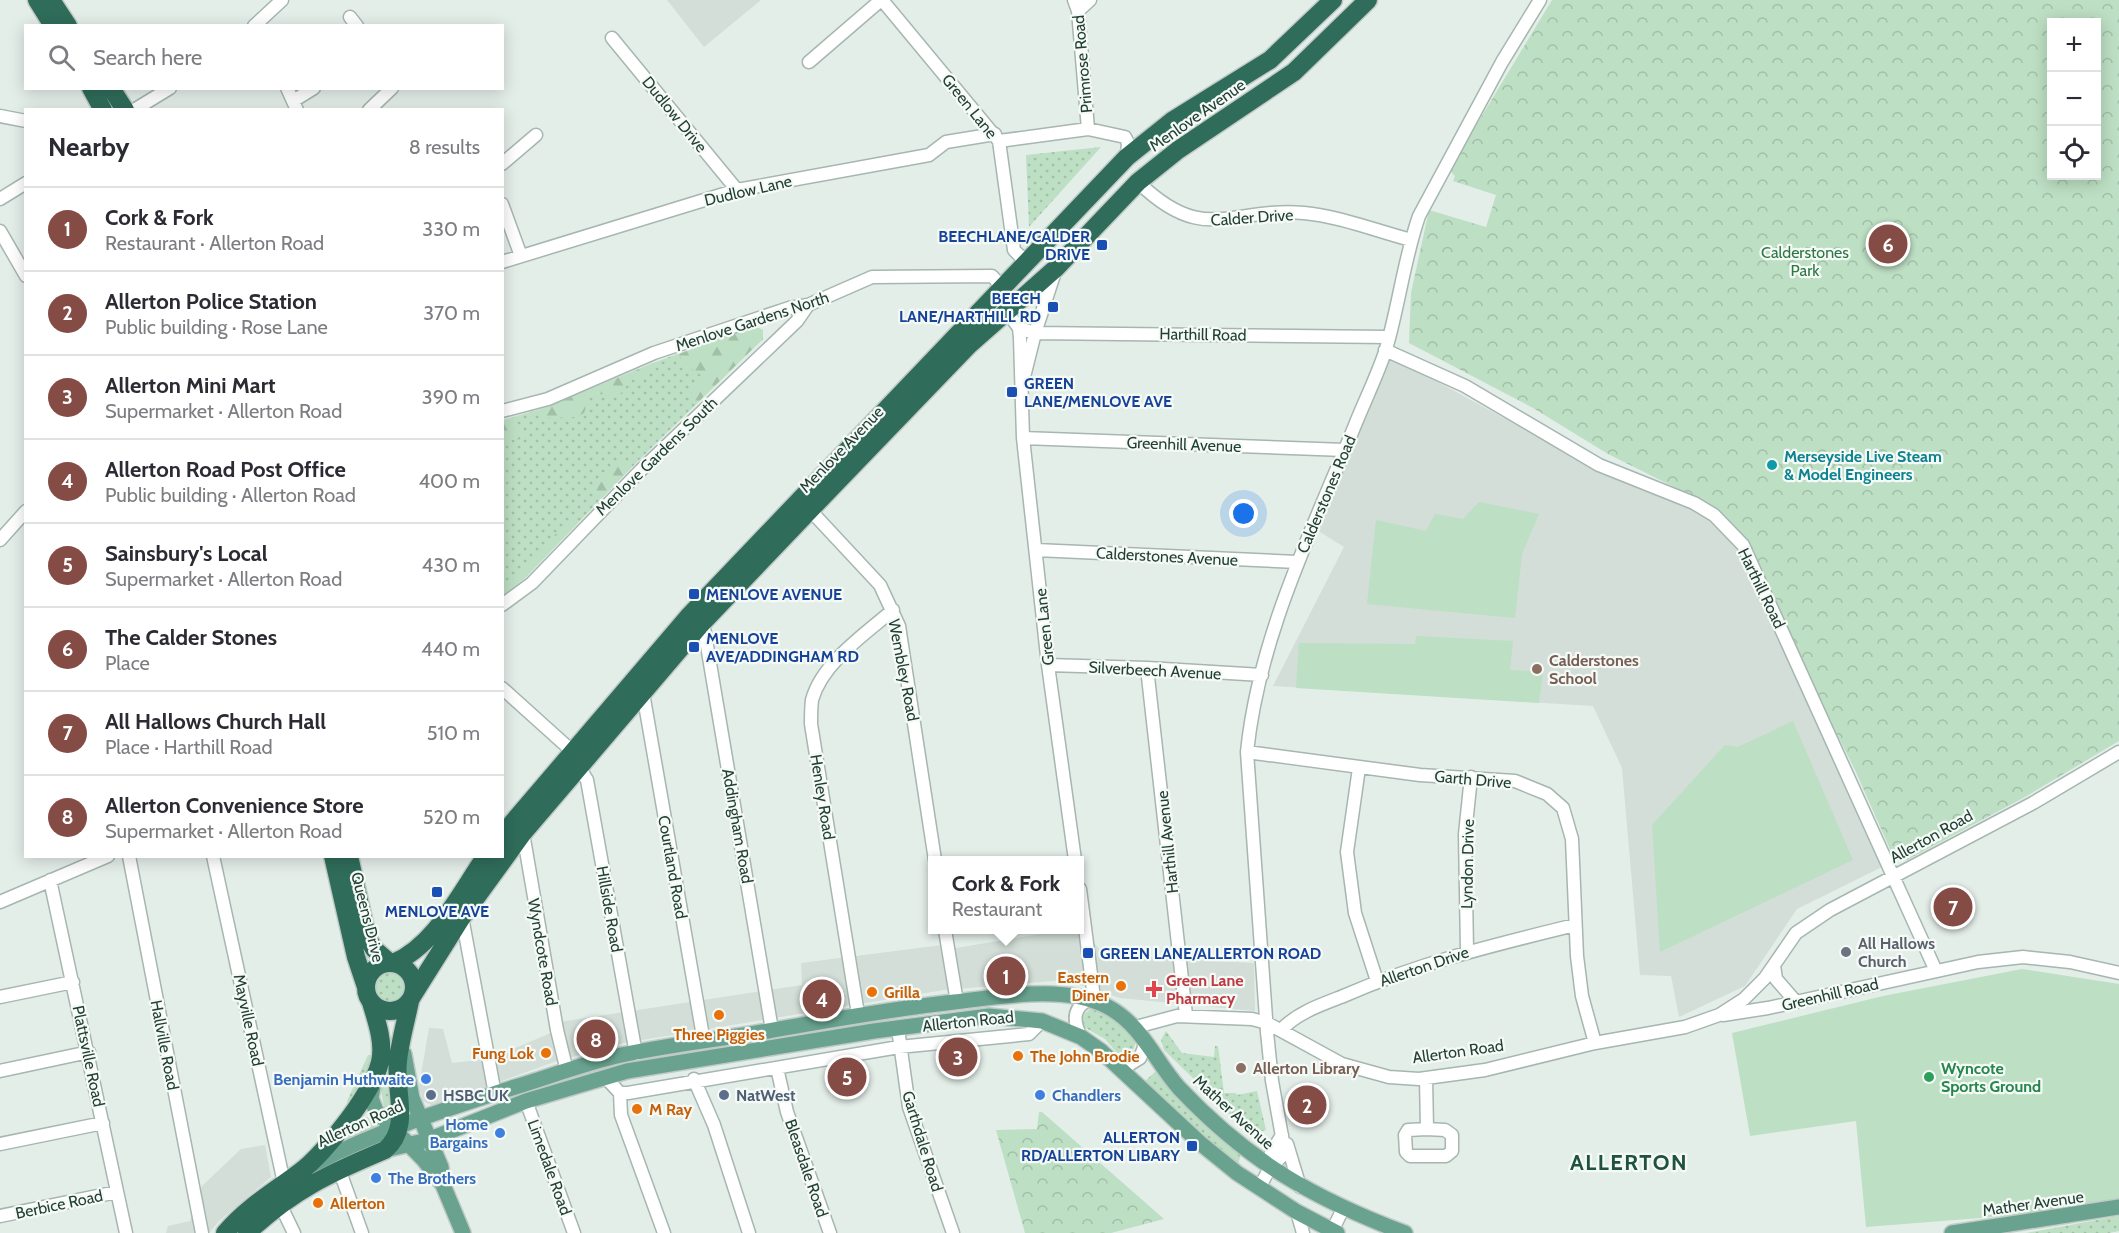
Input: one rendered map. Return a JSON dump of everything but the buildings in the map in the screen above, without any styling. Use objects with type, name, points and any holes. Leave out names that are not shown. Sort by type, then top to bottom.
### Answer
[{"type":"highway","points":[[37,0],[52,24]]},
{"type":"highway","points":[[51,0],[67,24]]},
{"type":"highway","name":"Menlove Avenue","points":[[412,998],[462,917],[576,759],[688,617],[1004,289],[1127,157],[1172,121],[1270,60],[1334,0]]},
{"type":"highway","name":"Menlove Avenue","points":[[504,833],[643,693],[703,622],[969,345],[1059,265],[1138,182],[1178,150],[1294,72],[1368,0]]},
{"type":"highway","points":[[92,90],[102,108]]},
{"type":"highway","points":[[112,90],[124,108]]},
{"type":"highway","points":[[1045,244],[1059,265]]},
{"type":"highway","points":[[1004,289],[1007,312]]},
{"type":"highway","name":"Queens Drive","points":[[333,858],[356,957],[368,994]]},
{"type":"highway","name":"Queens Drive","points":[[348,858],[367,937],[374,949],[391,963]]},
{"type":"highway","points":[[303,1170],[345,1123],[375,1078],[381,1058],[380,1038],[368,994],[367,979],[376,968],[407,957],[427,940],[485,858]]},
{"type":"highway","points":[[391,963],[410,974],[413,981],[397,1078],[399,1133]]},
{"type":"highway","points":[[368,994],[376,1007],[391,1011],[398,1010],[412,998]]},
{"type":"highway","name":"Allerton Road","points":[[247,1233],[280,1204],[306,1186],[385,1150],[399,1133]]},
{"type":"highway","name":"Allerton Road","points":[[225,1233],[243,1212],[303,1170]]},
{"type":"main road","name":"Allerton Road","points":[[399,1133],[423,1129],[495,1094],[567,1071],[636,1054],[858,1014],[1008,996],[1061,995]]},
{"type":"main road","name":"Mather Avenue","points":[[1061,995],[1090,999],[1107,1006],[1136,1027],[1180,1089],[1243,1149],[1270,1168],[1300,1187],[1343,1209],[1405,1233]]},
{"type":"main road","name":"Allerton Road","points":[[303,1170],[399,1133],[423,1129],[451,1130],[510,1106],[604,1077],[989,1016],[1042,1021]]},
{"type":"main road","points":[[1042,1021],[1081,1037],[1117,1066],[1200,1143],[1259,1188],[1334,1233]]},
{"type":"main road","points":[[402,1041],[408,1084],[423,1129],[441,1167]]},
{"type":"main road","points":[[375,1078],[372,1105],[424,1160],[443,1185],[463,1233]]},
{"type":"main road","points":[[423,1129],[510,1106]]},
{"type":"main road","points":[[443,1185],[442,1143],[451,1130]]},
{"type":"main road","name":"Mather Avenue","points":[[1952,1233],[2119,1208]]},
{"type":"street","points":[[257,24],[282,0]]},
{"type":"street","points":[[809,62],[882,0]]},
{"type":"street","name":"Green Lane","points":[[882,0],[997,137],[1014,250],[1027,263]]},
{"type":"street","points":[[1076,5],[1090,0]]},
{"type":"street","name":"Calderstones Road","points":[[1300,1187],[1294,1160],[1282,1135],[1272,1082],[1247,752],[1251,720],[1272,633],[1297,562],[1385,350],[1411,240],[1419,216],[1502,63],[1540,0]]},
{"type":"street","name":"Primrose Road","points":[[1076,5],[1088,129]]},
{"type":"street","name":"Dudlow Drive","points":[[612,38],[737,190]]},
{"type":"street","points":[[137,108],[167,90]]},
{"type":"street","points":[[288,90],[295,105],[312,90]]},
{"type":"street","points":[[371,108],[390,90]]},
{"type":"street","points":[[0,116],[24,121]]},
{"type":"street","name":"Dudlow Lane","points":[[504,261],[737,190],[929,155],[946,142],[1088,129],[1125,137],[1128,143],[1127,157]]},
{"type":"street","points":[[504,162],[536,135]]},
{"type":"street","name":"Calder Drive","points":[[1138,182],[1156,199],[1185,216],[1209,221],[1249,215],[1304,213],[1411,240]]},
{"type":"street","points":[[0,199],[24,184]]},
{"type":"street","points":[[504,209],[521,256]]},
{"type":"street","points":[[0,231],[24,273]]},
{"type":"street","name":"Green Lane","points":[[1021,393],[1035,333],[1059,265]]},
{"type":"street","name":"Menlove Gardens North","points":[[504,410],[548,399],[654,353],[789,308],[807,305],[872,277],[992,276],[1004,289]]},
{"type":"street","name":"Menlove Gardens South","points":[[504,604],[532,583],[640,470],[797,321],[807,305]]},
{"type":"street","points":[[1007,312],[1019,328]]},
{"type":"street","name":"Green Lane","points":[[1019,328],[1023,438],[1048,665],[1075,856]]},
{"type":"street","name":"Harthill Road","points":[[1019,328],[1035,333],[1388,337]]},
{"type":"street","name":"Harthill Road","points":[[1385,350],[1465,386],[1599,465],[1694,503],[1714,515],[1743,545],[1936,971]]},
{"type":"street","name":"Greenhill Avenue","points":[[1023,438],[1345,450]]},
{"type":"street","name":"Wembley Road","points":[[810,510],[875,578],[892,610],[905,659],[934,856]]},
{"type":"street","points":[[0,540],[24,513]]},
{"type":"street","name":"Calderstones Avenue","points":[[1036,550],[1297,562]]},
{"type":"street","name":"Henley Road","points":[[858,1014],[811,724],[812,700],[822,679],[844,654],[892,610]]},
{"type":"street","name":"Addingham Road","points":[[703,622],[772,1030]]},
{"type":"street","name":"Silverbeech Avenue","points":[[1048,665],[1262,675]]},
{"type":"street","name":"Harthill Avenue","points":[[1147,668],[1186,1015]]},
{"type":"street","points":[[504,690],[576,759]]},
{"type":"street","name":"Courtland Road","points":[[643,693],[704,1042]]},
{"type":"street","name":"Garth Drive","points":[[1247,752],[1420,775],[1515,780],[1547,794],[1563,808],[1572,839],[1575,925],[1582,996],[1595,1043]]},
{"type":"street","name":"Allerton Road","points":[[1136,1027],[1186,1015],[1252,1019],[1281,1030],[1342,1064],[1389,1077],[1426,1078],[1485,1070],[1595,1043],[1685,1027],[1719,1015],[1744,999],[1774,965],[1796,933],[1830,910],[2033,803],[2119,752]]},
{"type":"street","name":"Hillside Road","points":[[576,759],[587,780],[636,1054]]},
{"type":"street","points":[[1359,768],[1347,852],[1355,913],[1377,981]]},
{"type":"street","name":"Lyndon Drive","points":[[1467,951],[1465,834],[1471,777]]},
{"type":"street","name":"Wyndcote Road","points":[[523,833],[557,1030],[567,1071]]},
{"type":"street","points":[[0,902],[103,858]]},
{"type":"street","name":"Hallville Road","points":[[129,858],[202,1233]]},
{"type":"street","name":"Mayville Road","points":[[213,858],[285,1183]]},
{"type":"street","name":"Plattsville Road","points":[[50,880],[89,1052],[126,1233]]},
{"type":"street","points":[[462,917],[495,1094]]},
{"type":"street","points":[[1081,1037],[1075,1025],[1075,1014],[1081,1004],[1090,999],[1093,990],[1084,920]]},
{"type":"street","name":"Allerton Drive","points":[[1281,1030],[1310,1010],[1377,981],[1467,951],[1575,925]]},
{"type":"street","points":[[946,934],[957,1002]]},
{"type":"street","name":"Greenhill Road","points":[[1719,1015],[1796,1002],[1978,962],[2023,957],[2070,962],[2119,973]]},
{"type":"street","points":[[1774,965],[1776,979],[1796,1002]]},
{"type":"street","points":[[0,997],[73,982]]},
{"type":"street","name":"Allerton Road","points":[[620,1092],[899,1047],[1029,1034],[1042,1021]]},
{"type":"street","name":"Garthdale Road","points":[[898,1029],[909,1107],[953,1233]]},
{"type":"street","points":[[1117,1066],[1127,1066],[1140,1058],[1146,1042]]},
{"type":"street","points":[[0,1071],[89,1052]]},
{"type":"street","name":"Bleasdale Road","points":[[777,1068],[787,1112],[830,1233]]},
{"type":"street","points":[[604,1077],[620,1092],[621,1115],[664,1233]]},
{"type":"street","points":[[1426,1078],[1427,1129]]},
{"type":"street","points":[[694,1079],[714,1125],[749,1233]]},
{"type":"street","name":"Limedale Road","points":[[526,1101],[574,1233]]},
{"type":"street","points":[[0,1144],[103,1123]]},
{"type":"street","points":[[1259,1188],[1270,1168],[1271,1153],[1282,1135]]},
{"type":"street","points":[[339,1169],[362,1233]]},
{"type":"street","name":"Berbice Road","points":[[0,1216],[117,1192]]},
{"type":"street","points":[[280,1204],[294,1233]]},
{"type":"street","points":[[1334,1233],[1343,1209]]},
{"type":"street","points":[[1297,1212],[1303,1233]]},
{"type":"shaded area","points":[[667,0],[761,0],[704,47]]},
{"type":"shaded area","name":"Calderstones School","points":[[1387,354],[1593,467],[1711,516],[1737,545],[1882,867],[1797,909],[1745,986],[1679,1017],[1671,976],[1640,975],[1622,768],[1593,706],[1273,686],[1344,547],[1312,527]]},
{"type":"shaded area","points":[[1084,931],[1104,955],[1254,963],[1255,1011],[1120,998],[1065,980],[944,990],[624,1043],[554,1062],[433,1106],[423,1101],[419,1086],[429,1028],[443,1029],[452,1063],[489,1059],[558,1030],[559,1022],[802,985],[801,963],[942,945],[956,948],[1040,934],[1084,934]]},
{"type":"shaded area","points":[[265,1145],[271,1177],[219,1221],[209,1233],[166,1233],[168,1226],[190,1221],[202,1186],[241,1149]]},
{"type":"green space","name":"Calderstones Park","points":[[1552,0],[2119,0],[2119,741],[2025,797],[1907,860],[1894,858],[1855,770],[1804,669],[1748,544],[1696,498],[1608,454],[1533,408],[1409,343],[1411,293],[1429,210],[1486,227],[1496,195],[1453,181],[1455,176],[1449,170]]},
{"type":"green space","points":[[1101,147],[1029,227],[1026,155]]},
{"type":"green space","points":[[754,326],[763,330],[763,339],[631,468],[525,578],[504,594],[504,420],[547,407],[653,363]]},
{"type":"green space","points":[[754,326],[763,330],[763,339],[695,405],[692,401],[692,389],[702,376],[683,363],[679,354]]},
{"type":"green space","points":[[653,363],[648,374],[631,379],[619,396],[602,394],[589,398],[584,413],[576,417],[540,418],[540,410]]},
{"type":"green space","points":[[518,416],[517,425],[525,433],[522,439],[512,440],[504,436],[504,420]]},
{"type":"green space","points":[[617,461],[624,461],[631,468],[603,497],[592,490],[595,481]]},
{"type":"green space","points":[[1479,502],[1539,514],[1522,554],[1515,618],[1367,604],[1376,520],[1426,531],[1435,514],[1463,519]]},
{"type":"green space","points":[[568,521],[577,524],[525,578],[504,594],[504,588]]},
{"type":"green space","points":[[1416,636],[1513,641],[1510,670],[1543,672],[1539,703],[1296,688],[1299,643],[1415,644]]},
{"type":"green space","points":[[1793,721],[1853,860],[1660,952],[1652,825],[1725,745],[1738,747]]},
{"type":"green space","name":"Wyncote Sports Ground","points":[[2022,969],[2119,984],[2119,1200],[2045,1213],[1866,1227],[1856,1121],[1750,1136],[1732,1033],[1883,996]]},
{"type":"green space","points":[[391,970],[404,975],[409,988],[404,1001],[391,1006],[378,1001],[373,988],[378,975]]},
{"type":"green space","points":[[1091,1008],[1105,1012],[1122,1025],[1136,1042],[1133,1050],[1118,1054],[1105,1039],[1084,1027],[1082,1016]]},
{"type":"green space","points":[[1166,1031],[1182,1053],[1214,1057],[1215,1046],[1218,1046],[1224,1093],[1236,1093],[1237,1095],[1257,1091],[1266,1130],[1250,1134],[1200,1087],[1202,1084],[1197,1082],[1164,1050],[1161,1040]]},
{"type":"green space","points":[[368,1055],[371,1055],[368,1071],[349,1103],[347,1101]]},
{"type":"green space","points":[[1156,1071],[1241,1153],[1238,1165],[1215,1148],[1144,1082]]},
{"type":"green space","points":[[388,1072],[393,1108],[384,1107],[381,1091]]},
{"type":"green space","points":[[1039,1112],[1042,1112],[1164,1219],[1111,1233],[1025,1233],[996,1130],[1037,1129]]},
{"type":"green space","points":[[367,1117],[376,1124],[375,1128],[343,1142],[360,1120]]},
{"type":"green space","points":[[2119,1216],[2119,1231],[2109,1233],[2026,1233]]},
{"type":"place","name":"The Calder Stones","points":[[1888,244]]},
{"type":"place","name":"BEECHLANE/CALDER DRIVE","points":[[1102,245]]},
{"type":"place","name":"BEECH LANE/HARTHILL RD","points":[[1053,307]]},
{"type":"place","name":"GREEN LANE/MENLOVE AVE","points":[[1012,392]]},
{"type":"place","name":"Merseyside Live Steam & Model Engineers","points":[[1772,465]]},
{"type":"place","name":"MENLOVE AVENUE","points":[[694,594]]},
{"type":"place","name":"MENLOVE AVE/ADDINGHAM RD","points":[[694,647]]},
{"type":"place","name":"Calderstones School","points":[[1537,669]]},
{"type":"place","name":"MENLOVE AVE","points":[[437,892]]},
{"type":"place","name":"All Hallows Church Hall","points":[[1953,907]]},
{"type":"place","name":"All Hallows Church","points":[[1846,952]]},
{"type":"place","name":"GREEN LANE/ALLERTON ROAD","points":[[1088,953]]},
{"type":"place","name":"Cork & Fork","points":[[1006,976]]},
{"type":"place","name":"Eastern Diner","points":[[1121,986]]},
{"type":"place","name":"Green Lane Pharmacy","points":[[1154,989]]},
{"type":"place","name":"Grilla","points":[[872,992]]},
{"type":"place","name":"Allerton Road Post Office","points":[[822,999]]},
{"type":"place","name":"Three Piggies","points":[[719,1015]]},
{"type":"place","name":"Allerton Convenience Store","points":[[596,1039]]},
{"type":"place","name":"Fung Lok","points":[[546,1053]]},
{"type":"place","name":"The John Brodie","points":[[1018,1056]]},
{"type":"place","name":"Allerton Mini Mart","points":[[958,1057]]},
{"type":"place","name":"Allerton Library","points":[[1241,1068]]},
{"type":"place","name":"Sainsbury's Local","points":[[847,1077]]},
{"type":"place","name":"Wyncote Sports Ground","points":[[1929,1077]]},
{"type":"place","name":"Benjamin Huthwaite","points":[[426,1079]]},
{"type":"place","name":"HSBC UK","points":[[431,1095]]},
{"type":"place","name":"NatWest","points":[[724,1095]]},
{"type":"place","name":"Chandlers","points":[[1040,1095]]},
{"type":"place","name":"Allerton Police Station","points":[[1307,1105]]},
{"type":"place","name":"M Ray","points":[[637,1109]]},
{"type":"place","name":"Home Bargains","points":[[500,1133]]},
{"type":"place","name":"ALLERTON RD/ALLERTON LIBARY","points":[[1192,1146]]},
{"type":"place","name":"The Brothers","points":[[376,1178]]},
{"type":"place","name":"Allerton","points":[[318,1203]]},
{"type":"district","name":"ALLERTON","points":[[1629,1162]]}]
